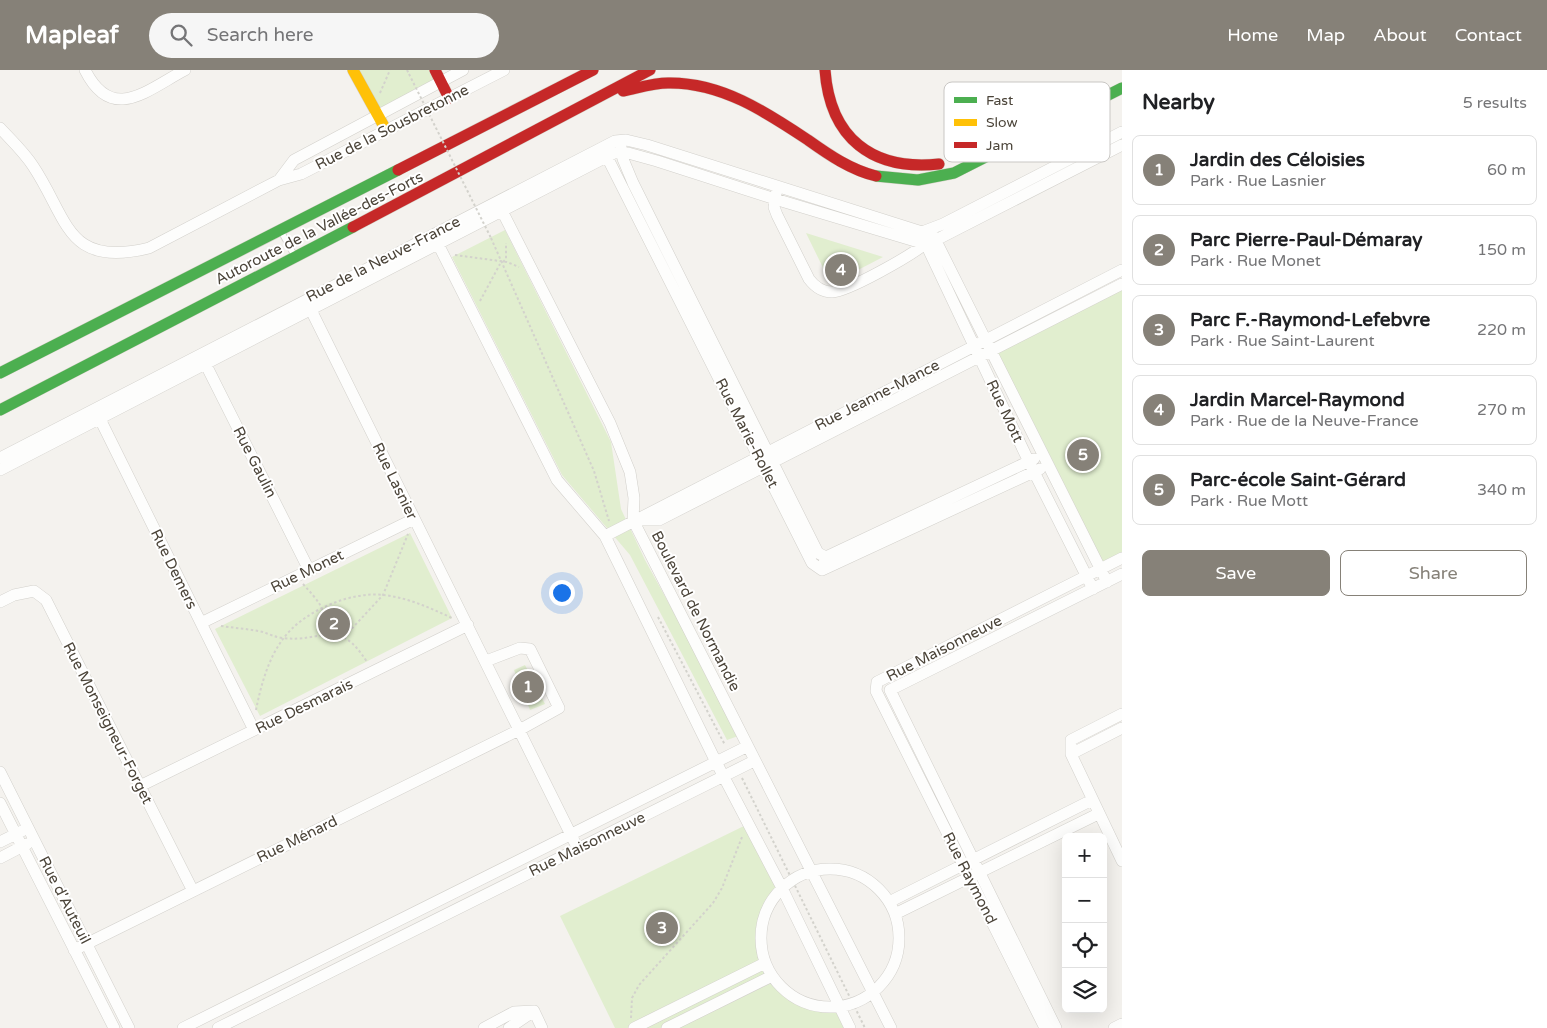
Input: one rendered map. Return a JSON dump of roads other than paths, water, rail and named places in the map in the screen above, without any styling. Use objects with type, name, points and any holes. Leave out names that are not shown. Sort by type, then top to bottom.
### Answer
[{"type":"main road","points":[[353,70],[386,130]]},
{"type":"main road","points":[[435,70],[449,98]]},
{"type":"main road","name":"Autoroute de la Vallée-des-Forts","points":[[0,373],[593,70]]},
{"type":"main road","name":"Autoroute de la Vallée-des-Forts","points":[[0,410],[296,258],[650,70]]},
{"type":"main road","points":[[825,70],[829,101],[843,130],[864,150],[879,159],[894,164],[928,166],[945,162]]},
{"type":"main road","points":[[602,96],[670,83],[717,89],[750,105],[858,171],[876,177],[904,181],[932,179],[954,173],[976,162]]},
{"type":"main road","points":[[1110,94],[1122,88]]},
{"type":"street","points":[[85,70],[103,95],[116,101],[134,97],[186,70]]},
{"type":"street","name":"Rue de la Sousbretonne","points":[[279,180],[294,160],[463,70]]},
{"type":"street","name":"Rue de la Sousbretonne","points":[[0,128],[32,165],[66,229],[85,246],[100,252],[127,253],[149,248],[279,180],[301,174],[504,70]]},
{"type":"street","points":[[1110,139],[1122,132]]},
{"type":"street","points":[[622,140],[647,145],[928,237]]},
{"type":"street","name":"Rue de la Neuve-France","points":[[0,470],[97,414],[604,152],[622,140]]},
{"type":"street","name":"Rue Marie-Rollet","points":[[622,140],[622,152],[630,175],[682,291],[766,458],[818,553],[826,557]]},
{"type":"street","points":[[1110,150],[1122,145]]},
{"type":"street","name":"Rue de la Neuve-France","points":[[604,152],[622,152],[657,161],[775,199],[928,237]]},
{"type":"street","name":"Rue Marie-Rollet","points":[[604,152],[682,291]]},
{"type":"street","points":[[779,187],[775,199],[777,215],[810,279],[817,287],[824,291],[835,292],[913,253],[928,237],[1046,177],[1071,162]]},
{"type":"street","points":[[1046,177],[1082,162]]},
{"type":"street","name":"Boulevard de Normandie","points":[[499,206],[610,423],[630,472],[634,498],[633,520],[746,746],[812,871],[891,1028]]},
{"type":"street","name":"Rue Mott","points":[[928,237],[980,342],[980,358],[1034,473],[1093,589]]},
{"type":"street","points":[[435,239],[557,480],[609,534],[723,777],[782,888],[850,1028]]},
{"type":"street","name":"Rue Jeanne-Mance","points":[[766,458],[980,342],[1122,270]]},
{"type":"street","name":"Rue Jeanne-Mance","points":[[609,534],[633,520],[980,358],[1122,284]]},
{"type":"street","name":"Rue Lasnier","points":[[308,304],[414,519],[521,729],[578,849]]},
{"type":"street","name":"Rue Mott","points":[[980,342],[992,351],[1107,582]]},
{"type":"street","name":"Rue Gaulin","points":[[203,359],[309,570]]},
{"type":"street","name":"Rue de la Neuve-France","points":[[0,458],[97,414]]},
{"type":"street","name":"Rue Demers","points":[[97,414],[254,728]]},
{"type":"street","name":"Rue Marie-Rollet","points":[[766,458],[812,563],[822,570]]},
{"type":"street","points":[[822,570],[826,557],[1029,462],[1046,460]]},
{"type":"street","points":[[822,570],[1034,473],[1046,460]]},
{"type":"street","name":"Rue Monet","points":[[201,623],[414,519]]},
{"type":"street","name":"Rue Maisonneuve","points":[[877,682],[1122,558]]},
{"type":"street","name":"Rue Maisonneuve","points":[[877,682],[890,690],[1122,574]]},
{"type":"street","name":"Rue Monseigneur-Forget","points":[[0,602],[14,595],[34,591],[46,600],[193,891]]},
{"type":"street","name":"Rue Desmarais","points":[[140,786],[254,728],[468,625]]},
{"type":"street","points":[[486,661],[520,648],[530,649],[558,708],[521,729]]},
{"type":"street","name":"Rue Raymond","points":[[877,682],[876,691],[911,750],[1037,1002],[1056,1028]]},
{"type":"street","name":"Rue Raymond","points":[[890,690],[911,750]]},
{"type":"street","points":[[1121,860],[1071,754],[1071,740],[1122,714]]},
{"type":"street","points":[[1071,754],[1122,728]]},
{"type":"street","name":"Rue Ménard","points":[[74,950],[521,729]]},
{"type":"street","name":"Rue Maisonneuve","points":[[183,1028],[746,746]]},
{"type":"street","name":"Rue Maisonneuve","points":[[218,1028],[754,761]]},
{"type":"street","name":"Rue d'Auteuil","points":[[0,772],[129,1028]]},
{"type":"street","points":[[889,902],[1092,800]]},
{"type":"street","name":"Rue d'Auteuil","points":[[0,802],[114,1028]]},
{"type":"street","points":[[895,914],[1098,814]]},
{"type":"street","points":[[0,842],[28,828]]},
{"type":"street","points":[[0,858],[34,840]]},
{"type":"street","points":[[836,869],[855,874],[879,890],[889,902],[895,914],[898,930],[896,958],[887,977],[873,992],[853,1003],[839,1006],[820,1006],[801,1001],[785,991],[772,976],[765,963],[760,944],[762,923],[769,904],[782,888],[794,879],[812,871],[836,869]]},
{"type":"street","points":[[466,886],[474,901]]},
{"type":"street","points":[[352,944],[359,958]]},
{"type":"street","points":[[632,1023],[704,994],[765,963]]},
{"type":"street","points":[[667,1028],[772,976]]},
{"type":"street","points":[[704,994],[710,1007]]},
{"type":"street","points":[[243,998],[251,1012]]},
{"type":"street","name":"Rue Raymond","points":[[1037,1002],[1044,1028]]},
{"type":"street","points":[[484,1028],[514,1012],[534,1011]]},
{"type":"street","points":[[509,1028],[534,1011]]},
{"type":"street","points":[[534,1011],[542,1028]]},
{"type":"street","points":[[1114,1028],[1122,1024]]},
{"type":"lane","points":[[280,229],[296,258]]},
{"type":"place","name":"Jardin Marcel-Raymond","points":[[841,270]]},
{"type":"place","name":"Parc-école Saint-Gérard","points":[[1083,455]]},
{"type":"place","name":"Parc Pierre-Paul-Démaray","points":[[334,624]]},
{"type":"place","name":"Jardin des Céloisies","points":[[528,687]]},
{"type":"place","name":"Parc F.-Raymond-Lefebvre","points":[[662,928]]}]
